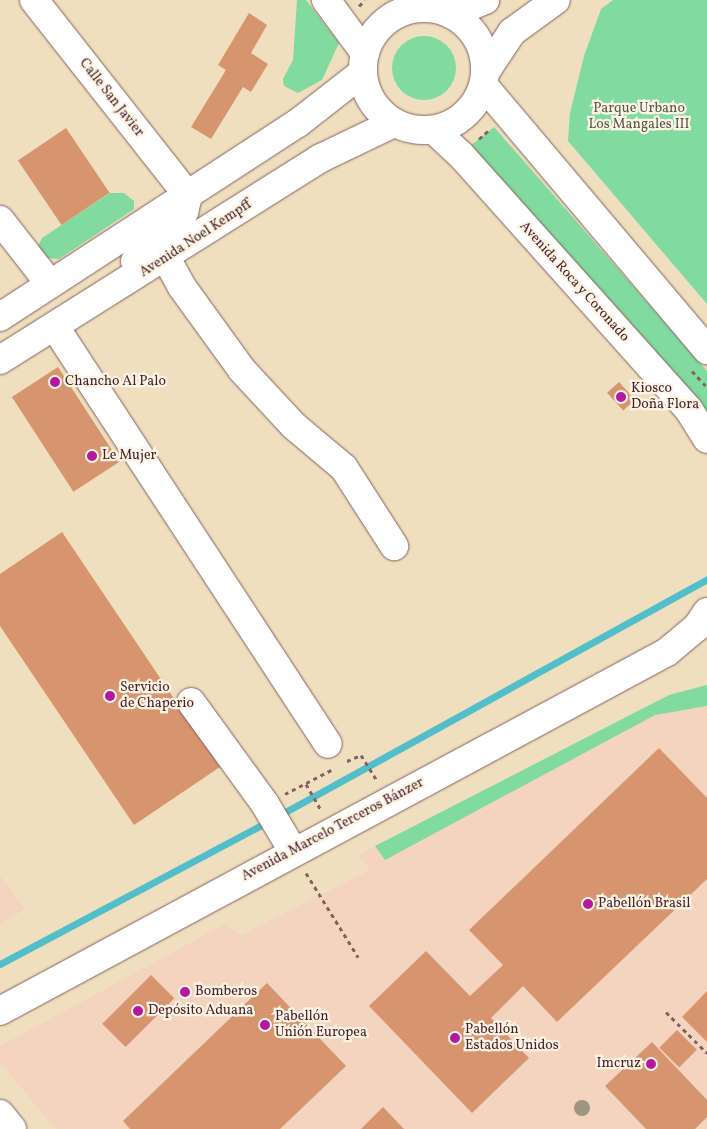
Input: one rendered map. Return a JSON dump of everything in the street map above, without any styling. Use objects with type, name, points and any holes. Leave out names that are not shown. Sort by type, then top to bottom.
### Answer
[{"type":"main road","name":"Calle San Javier","points":[[34,0],[188,196]]},
{"type":"main road","points":[[326,0],[363,63],[378,110],[394,123],[413,130],[434,130],[465,116],[512,32],[556,0]]},
{"type":"main road","points":[[451,14],[485,0]]},
{"type":"main road","points":[[0,317],[298,123],[363,63],[386,21],[417,4],[451,14],[476,38],[485,79],[507,115],[707,350]]},
{"type":"main road","name":"Avenida Noel Kempff","points":[[0,360],[98,301],[321,158],[394,123]]},
{"type":"main road","name":"Avenida Roca y Coronado","points":[[434,130],[461,154],[689,410],[707,440]]},
{"type":"main road","points":[[98,301],[125,269],[172,230],[184,212],[188,196]]},
{"type":"main road","points":[[0,220],[42,290]]},
{"type":"main road","points":[[166,258],[182,287],[242,370],[294,426],[344,468],[394,546]]},
{"type":"main road","points":[[0,325],[42,290]]},
{"type":"main road","points":[[55,327],[328,744]]},
{"type":"main road","name":"Avenida Marcelo Terceros Bánzer","points":[[0,1011],[287,842],[667,652],[697,628],[707,612]]},
{"type":"main road","name":"Avenida Marcelo Terceros Bánzer","points":[[667,652],[707,642]]},
{"type":"main road","points":[[191,702],[266,806],[287,842]]},
{"type":"main road","points":[[0,1114],[12,1129]]},
{"type":"path","points":[[461,154],[507,115]]},
{"type":"path","points":[[266,806],[307,785],[337,765],[328,744]]},
{"type":"path","points":[[361,755],[374,777]]},
{"type":"path","points":[[307,785],[319,806]]},
{"type":"path","points":[[319,896],[358,958]]},
{"type":"path","points":[[666,1012],[707,1053]]},
{"type":"shaded area","points":[[707,685],[707,1129],[55,1129],[0,1062],[0,1046],[225,924],[241,935],[370,870],[359,855],[669,695]]},
{"type":"shaded area","points":[[0,876],[25,909],[0,924]]},
{"type":"green space","points":[[297,0],[306,0],[339,43],[322,80],[298,93],[284,86],[283,79],[293,60]]},
{"type":"green space","name":"Parque Urbano Los Mangales III","points":[[613,0],[707,0],[707,304],[568,141],[570,113],[584,56],[601,9]]},
{"type":"green space","points":[[424,36],[436,39],[447,45],[453,56],[456,68],[453,80],[447,91],[436,97],[424,100],[412,97],[401,91],[395,80],[392,68],[395,56],[401,45],[412,39]]},
{"type":"green space","points":[[494,127],[707,371],[707,416],[469,147]]},
{"type":"green space","points":[[110,193],[124,193],[134,201],[134,209],[59,259],[46,258],[38,246],[42,238]]},
{"type":"green space","points":[[707,685],[707,706],[655,715],[385,860],[375,846],[669,695]]},
{"type":"building","points":[[249,13],[267,25],[251,53],[268,64],[251,92],[243,87],[211,139],[191,127],[226,70],[218,65]]},
{"type":"building","points":[[66,128],[110,193],[62,225],[18,160]]},
{"type":"building","points":[[58,367],[120,462],[73,492],[12,397]]},
{"type":"building","name":"Kiosco Doña Flora","points":[[619,382],[635,400],[623,411],[607,393]]},
{"type":"building","name":"Servicio de Chaperio","points":[[62,532],[220,767],[134,825],[0,626],[0,574]]},
{"type":"building","name":"Pabellón Brasil","points":[[659,748],[707,798],[707,879],[557,1022],[523,986],[491,1018],[529,1058],[472,1113],[369,1006],[426,951],[470,996],[503,965],[469,930]]},
{"type":"building","name":"Depósito Aduana","points":[[151,975],[174,998],[126,1047],[102,1024]]},
{"type":"building","name":"Pabellón Unión Europea","points":[[267,983],[346,1066],[280,1129],[130,1129],[123,1121]]},
{"type":"building","points":[[707,991],[707,1042],[682,1017]]},
{"type":"building","points":[[677,1030],[697,1050],[679,1067],[659,1048]]},
{"type":"building","name":"Imcruz","points":[[652,1042],[707,1100],[707,1117],[695,1129],[646,1129],[605,1086]]},
{"type":"building","points":[[383,1107],[404,1129],[361,1129]]},
{"type":"waterway","points":[[278,816],[707,579]]},
{"type":"waterway","points":[[0,964],[269,821]]},
{"type":"place","name":"Chancho Al Palo","points":[[55,382]]},
{"type":"place","name":"Kiosco Doña Flora","points":[[621,397]]},
{"type":"place","name":"Le Mujer","points":[[92,456]]},
{"type":"place","name":"Servicio de Chaperio","points":[[110,696]]},
{"type":"place","name":"Pabellón Brasil","points":[[588,904]]},
{"type":"place","name":"Bomberos","points":[[185,992]]},
{"type":"place","name":"Depósito Aduana","points":[[138,1011]]},
{"type":"place","name":"Pabellón Unión Europea","points":[[265,1025]]},
{"type":"place","name":"Pabellón Estados Unidos","points":[[455,1038]]},
{"type":"place","name":"Imcruz","points":[[651,1064]]}]
